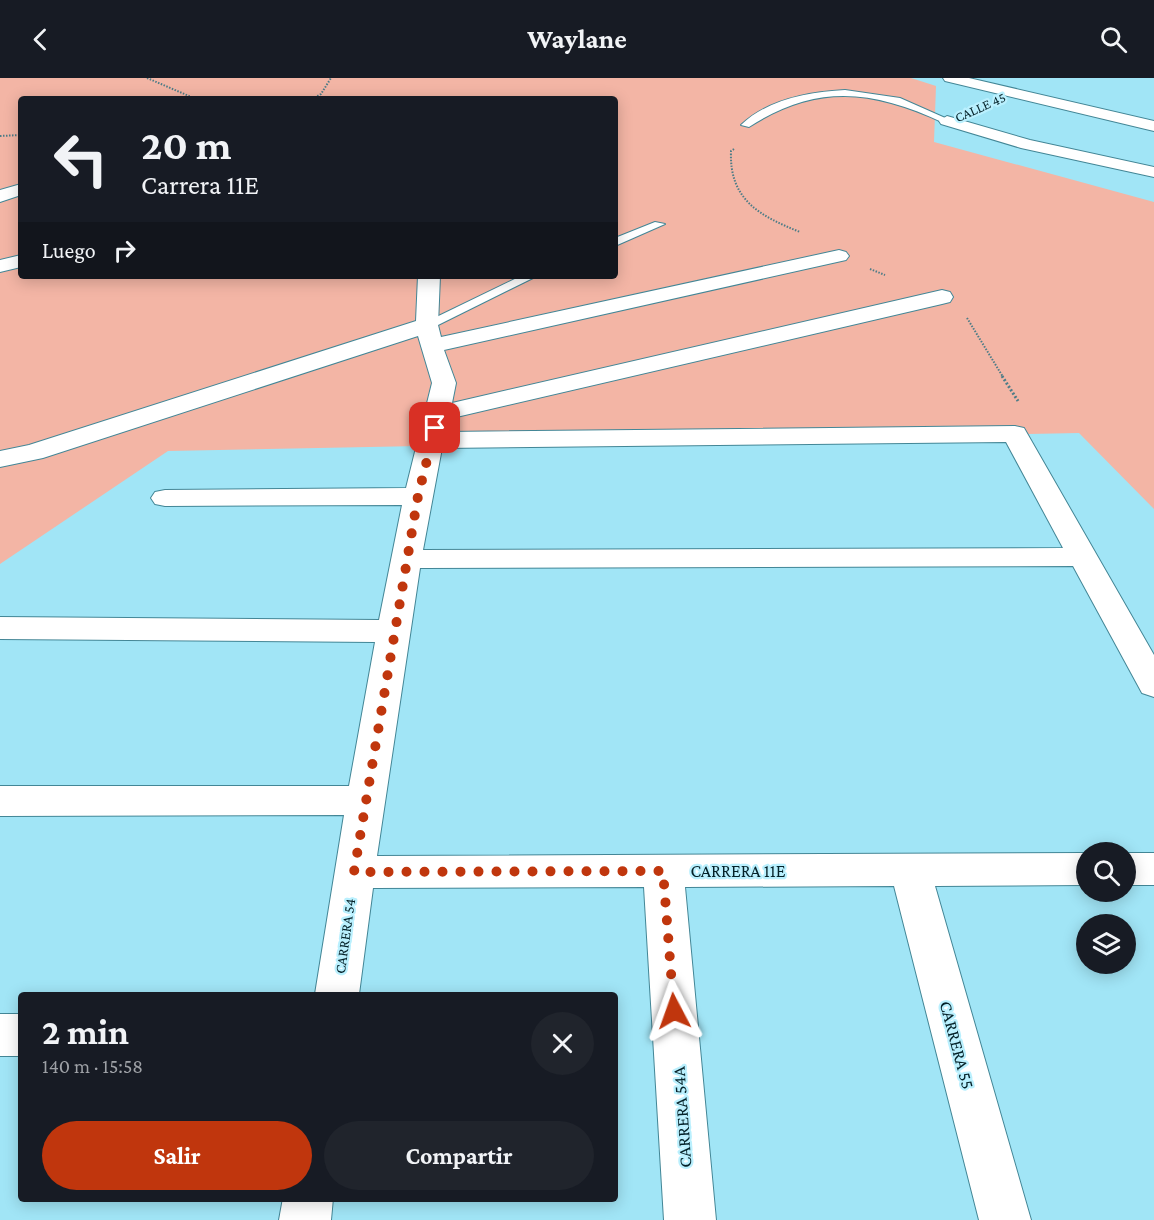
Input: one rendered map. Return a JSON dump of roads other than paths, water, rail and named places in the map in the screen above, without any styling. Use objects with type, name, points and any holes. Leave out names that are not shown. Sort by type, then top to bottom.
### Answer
[{"type":"street","points":[[950,78],[1154,126]]},
{"type":"street","name":"CALLE 45","points":[[990,102],[1037,82]]},
{"type":"street","name":"CALLE 45","points":[[947,121],[968,112]]},
{"type":"street","points":[[1098,128],[1119,118]]},
{"type":"street","points":[[947,121],[1057,150],[1154,172]]},
{"type":"street","points":[[1057,150],[1077,139]]},
{"type":"street","points":[[0,196],[18,190]]},
{"type":"street","points":[[0,459],[429,336],[838,256]]},
{"type":"street","points":[[0,266],[18,262]]},
{"type":"street","name":"CARRERA 54","points":[[337,992],[365,800],[393,632],[418,496],[444,383],[429,336],[429,279]]},
{"type":"street","points":[[435,427],[942,297]]},
{"type":"street","points":[[435,427],[1015,434],[1081,557],[1154,685]]},
{"type":"street","points":[[165,498],[418,496]]},
{"type":"street","points":[[408,559],[1081,557]]},
{"type":"street","points":[[0,628],[393,632]]},
{"type":"street","points":[[0,801],[365,800]]},
{"type":"street","name":"CARRERA 11E","points":[[354,872],[1076,869]]},
{"type":"street","name":"CARRERA 55","points":[[910,870],[1005,1220]]},
{"type":"street","name":"CARRERA 54A","points":[[663,871],[690,1220]]},
{"type":"street","points":[[0,1035],[18,1035]]},
{"type":"street","points":[[304,1220],[307,1202]]},
{"type":"lane","points":[[746,125],[763,109],[792,94],[842,88],[891,95],[911,102],[947,121]]},
{"type":"lane","points":[[618,241],[659,224]]},
{"type":"lane","points":[[429,336],[526,279]]}]
